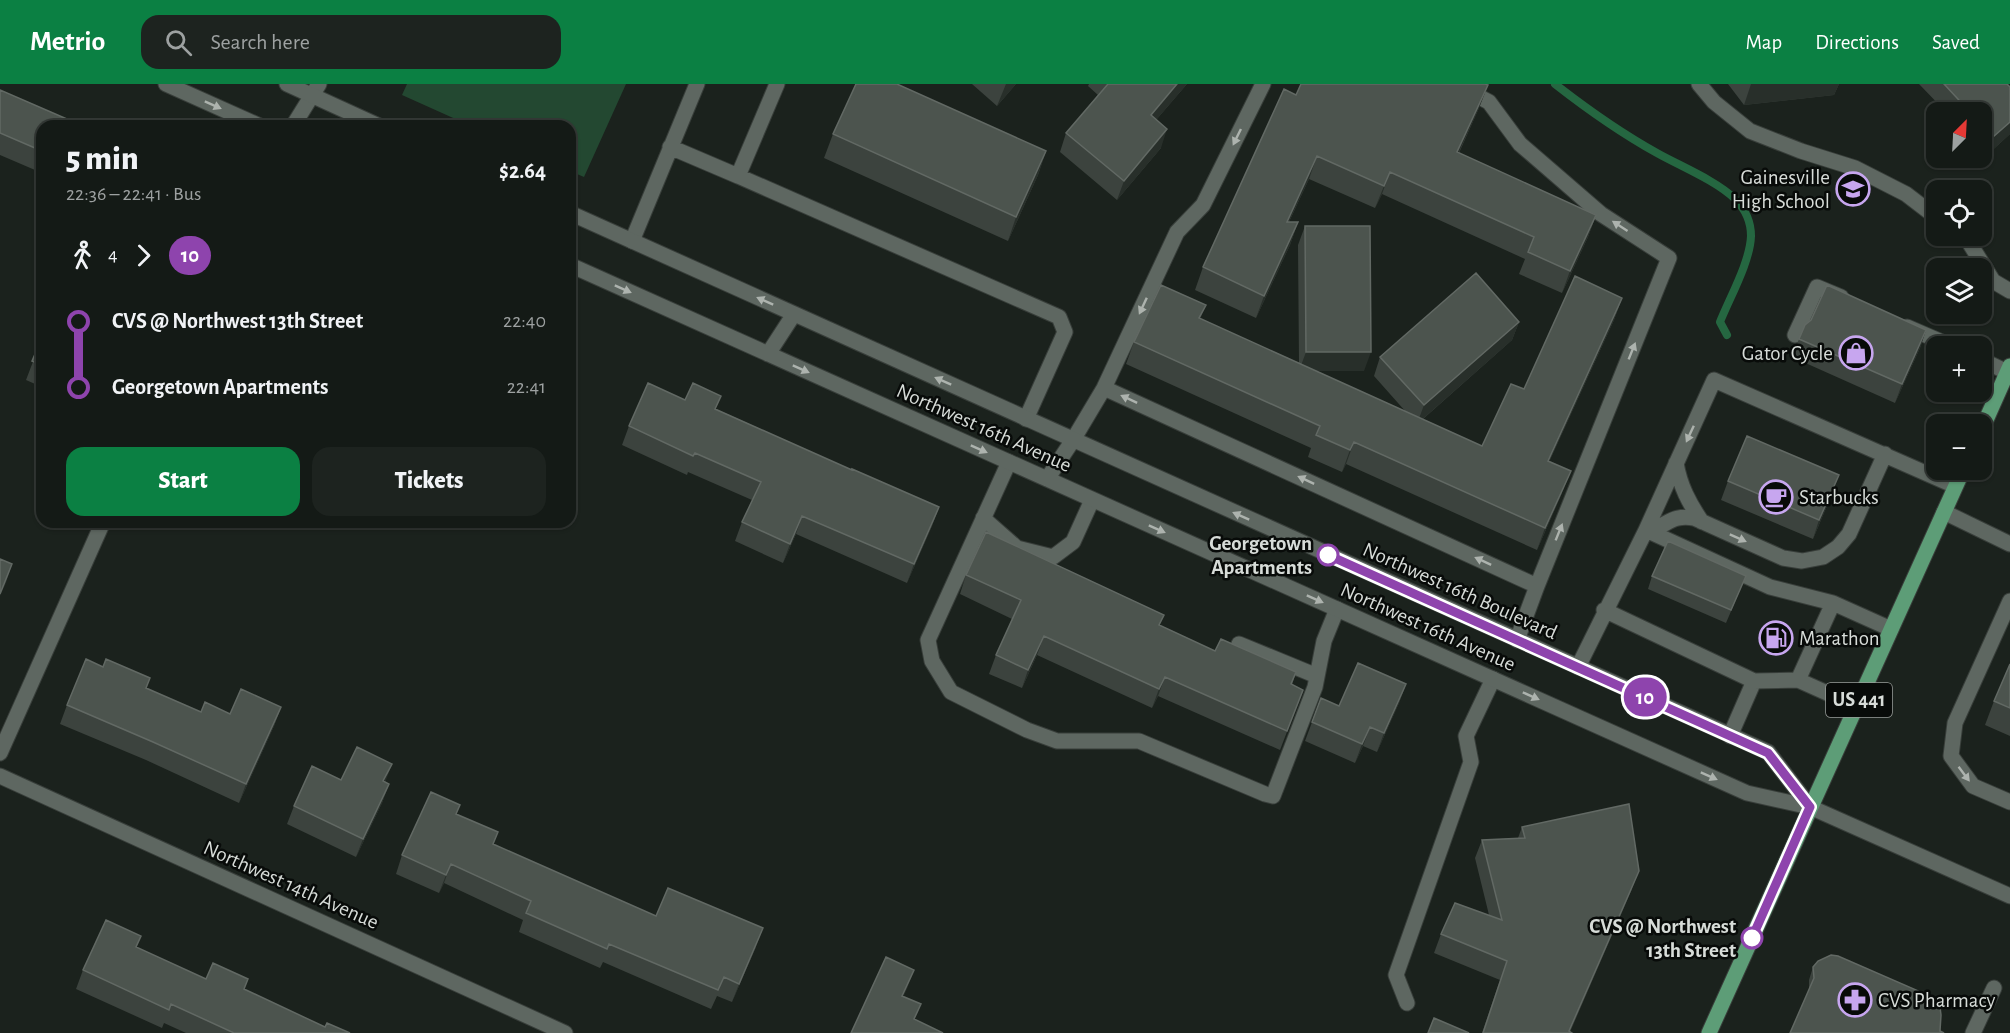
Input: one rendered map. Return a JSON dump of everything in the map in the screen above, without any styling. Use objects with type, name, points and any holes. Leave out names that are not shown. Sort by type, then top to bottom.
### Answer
[{"type":"main road","points":[[166,84],[247,120]]},
{"type":"main road","points":[[287,84],[316,90],[368,120]]},
{"type":"main road","points":[[632,241],[696,84]]},
{"type":"main road","points":[[738,176],[777,84]]},
{"type":"main road","points":[[1047,479],[1073,441],[1104,388],[1177,232],[1203,206],[1263,84]]},
{"type":"main road","points":[[1455,84],[1489,102],[1520,144],[1601,214],[1669,258],[1517,640]]},
{"type":"main road","points":[[1699,84],[1713,102],[1750,131],[1801,152],[1855,168],[1906,194],[1926,209]]},
{"type":"main road","points":[[297,120],[316,90]]},
{"type":"main road","points":[[670,147],[1059,318],[1065,332],[1026,419]]},
{"type":"main road","name":"Northwest 16th Avenue","points":[[576,216],[1073,441]]},
{"type":"main road","points":[[1971,246],[1993,281],[2010,291]]},
{"type":"main road","name":"Northwest 16th Avenue","points":[[576,268],[1747,793],[1810,807],[2010,896]]},
{"type":"main road","points":[[1795,335],[1817,286],[1858,305]]},
{"type":"main road","points":[[768,354],[794,314]]},
{"type":"main road","points":[[1889,319],[1928,336]]},
{"type":"main road","points":[[1989,414],[2009,369],[1992,363]]},
{"type":"main road","points":[[1578,667],[1604,610],[1646,530],[1714,380],[1955,486]]},
{"type":"main road","points":[[1104,388],[1537,586]]},
{"type":"main road","name":"Northwest 16th Boulevard","points":[[1073,441],[1768,753],[1810,807]]},
{"type":"main road","points":[[1646,530],[1655,529],[1671,519],[1682,516],[1702,522],[1783,558],[1802,561],[1823,557],[1838,547],[1849,534],[1885,454]]},
{"type":"main road","points":[[1009,462],[928,640],[932,661],[951,692],[1027,730],[1057,741],[1139,741],[1273,796],[1315,687],[1324,641],[1337,609]]},
{"type":"main road","points":[[1676,463],[1689,503],[1702,522]]},
{"type":"main road","name":"US 441","points":[[1709,1033],[1958,480]]},
{"type":"main road","points":[[983,518],[1017,548],[1053,557],[1073,542],[1092,500]]},
{"type":"main road","points":[[1944,512],[2010,544]]},
{"type":"main road","points":[[0,753],[100,528]]},
{"type":"main road","points":[[1646,530],[1770,587],[1833,603],[1892,629]]},
{"type":"main road","points":[[2010,601],[1955,723],[1951,756],[1973,786],[2010,801]]},
{"type":"main road","points":[[1798,680],[1833,603]]},
{"type":"main road","points":[[1604,610],[1754,681],[1798,680],[1856,706]]},
{"type":"main road","points":[[1239,644],[1317,676]]},
{"type":"main road","points":[[1407,1003],[1396,975],[1471,762],[1466,736],[1493,679]]},
{"type":"main road","points":[[1730,736],[1754,681]]},
{"type":"main road","name":"Northwest 14th Avenue","points":[[0,776],[565,1033]]},
{"type":"main road","points":[[1973,1033],[1994,988]]},
{"type":"green space","points":[[407,84],[626,84],[584,177],[576,174],[576,120],[458,120],[402,95]]},
{"type":"building","points":[[856,84],[897,84],[1046,151],[1016,217],[833,134]]},
{"type":"building","points":[[1108,84],[1177,84],[1151,115],[1167,129],[1124,181],[1066,133]]},
{"type":"building","points":[[1301,84],[1488,85],[1457,152],[1596,215],[1570,271],[1528,252],[1534,237],[1390,172],[1384,186],[1317,156],[1287,222],[1298,222],[1264,296],[1203,267],[1284,89],[1296,95]]},
{"type":"building","points":[[1944,84],[2007,84],[2010,87],[2010,122],[1993,137],[1992,102],[1961,102]]},
{"type":"building","points":[[0,90],[69,120],[36,120],[36,148],[0,133]]},
{"type":"building","points":[[1305,226],[1370,226],[1371,352],[1306,352]]},
{"type":"building","points":[[1476,273],[1519,322],[1424,405],[1380,357]]},
{"type":"building","points":[[1575,276],[1622,298],[1548,461],[1571,471],[1545,528],[1354,442],[1350,450],[1316,435],[1320,426],[1134,342],[1161,285],[1206,305],[1199,318],[1482,446],[1511,384],[1524,389]]},
{"type":"building","name":"Gator Cycle","points":[[1827,285],[1926,330],[1902,384],[1799,339],[1805,325],[1811,320]]},
{"type":"building","points":[[648,383],[685,400],[693,383],[721,396],[715,409],[939,507],[914,564],[802,516],[790,544],[742,522],[761,482],[695,453],[693,456],[629,426]]},
{"type":"building","points":[[1747,436],[1839,475],[1819,520],[1728,481]]},
{"type":"building","points":[[986,532],[1164,615],[1159,625],[1215,651],[1221,639],[1296,672],[1291,684],[1303,690],[1287,731],[1165,677],[1159,689],[1044,636],[1028,670],[996,655],[1021,600],[966,575]]},
{"type":"building","points":[[1668,541],[1746,576],[1731,610],[1652,576]]},
{"type":"building","points":[[0,559],[12,564],[0,594]]},
{"type":"building","points":[[86,659],[103,667],[106,659],[150,678],[146,688],[201,712],[205,702],[230,714],[241,689],[281,707],[246,784],[67,705]]},
{"type":"building","points":[[1358,663],[1406,684],[1384,733],[1370,727],[1362,744],[1312,722],[1321,698],[1339,706]]},
{"type":"building","points":[[2010,664],[2010,708],[1994,701]]},
{"type":"building","points":[[357,747],[392,764],[383,781],[389,784],[363,839],[294,806],[312,766],[341,780]]},
{"type":"building","points":[[431,792],[460,805],[456,814],[498,832],[493,844],[656,916],[668,888],[763,928],[739,984],[724,977],[718,990],[609,944],[607,949],[526,913],[531,901],[451,864],[446,875],[402,855]]},
{"type":"building","points":[[1629,804],[1639,871],[1569,1031],[1572,1033],[1483,1033],[1507,961],[1441,934],[1455,903],[1502,920],[1482,840],[1525,838],[1522,827]]},
{"type":"building","points":[[106,920],[141,936],[136,947],[206,979],[213,963],[248,979],[244,989],[325,1027],[327,1023],[350,1033],[234,1033],[171,1004],[169,1010],[83,970]]},
{"type":"building","name":"CVS Pharmacy","points":[[1831,955],[1930,996],[1940,1007],[1940,1031],[1944,1033],[1790,1033],[1814,978],[1813,967],[1818,961]]},
{"type":"building","points":[[886,957],[914,970],[902,996],[921,1004],[914,1019],[943,1033],[851,1033]]},
{"type":"building","points":[[1434,1018],[1469,1033],[1428,1033]]},
{"type":"waterway","points":[[1555,84],[1630,137],[1718,186],[1742,207],[1749,221],[1750,246],[1720,322],[1727,335]]},
{"type":"bus line","name":"10","points":[[1328,555],[1768,753],[1810,807],[1752,938]]},
{"type":"place","name":"Gainesville High School","points":[[1853,189]]},
{"type":"place","name":"Gator Cycle","points":[[1856,353]]},
{"type":"place","name":"Starbucks","points":[[1776,497]]},
{"type":"place","name":"Georgetown Apartments","points":[[1328,555]]},
{"type":"place","name":"Marathon","points":[[1776,638]]},
{"type":"place","name":"CVS @ Northwest 13th Street","points":[[1752,938]]},
{"type":"place","name":"CVS Pharmacy","points":[[1855,1000]]}]
